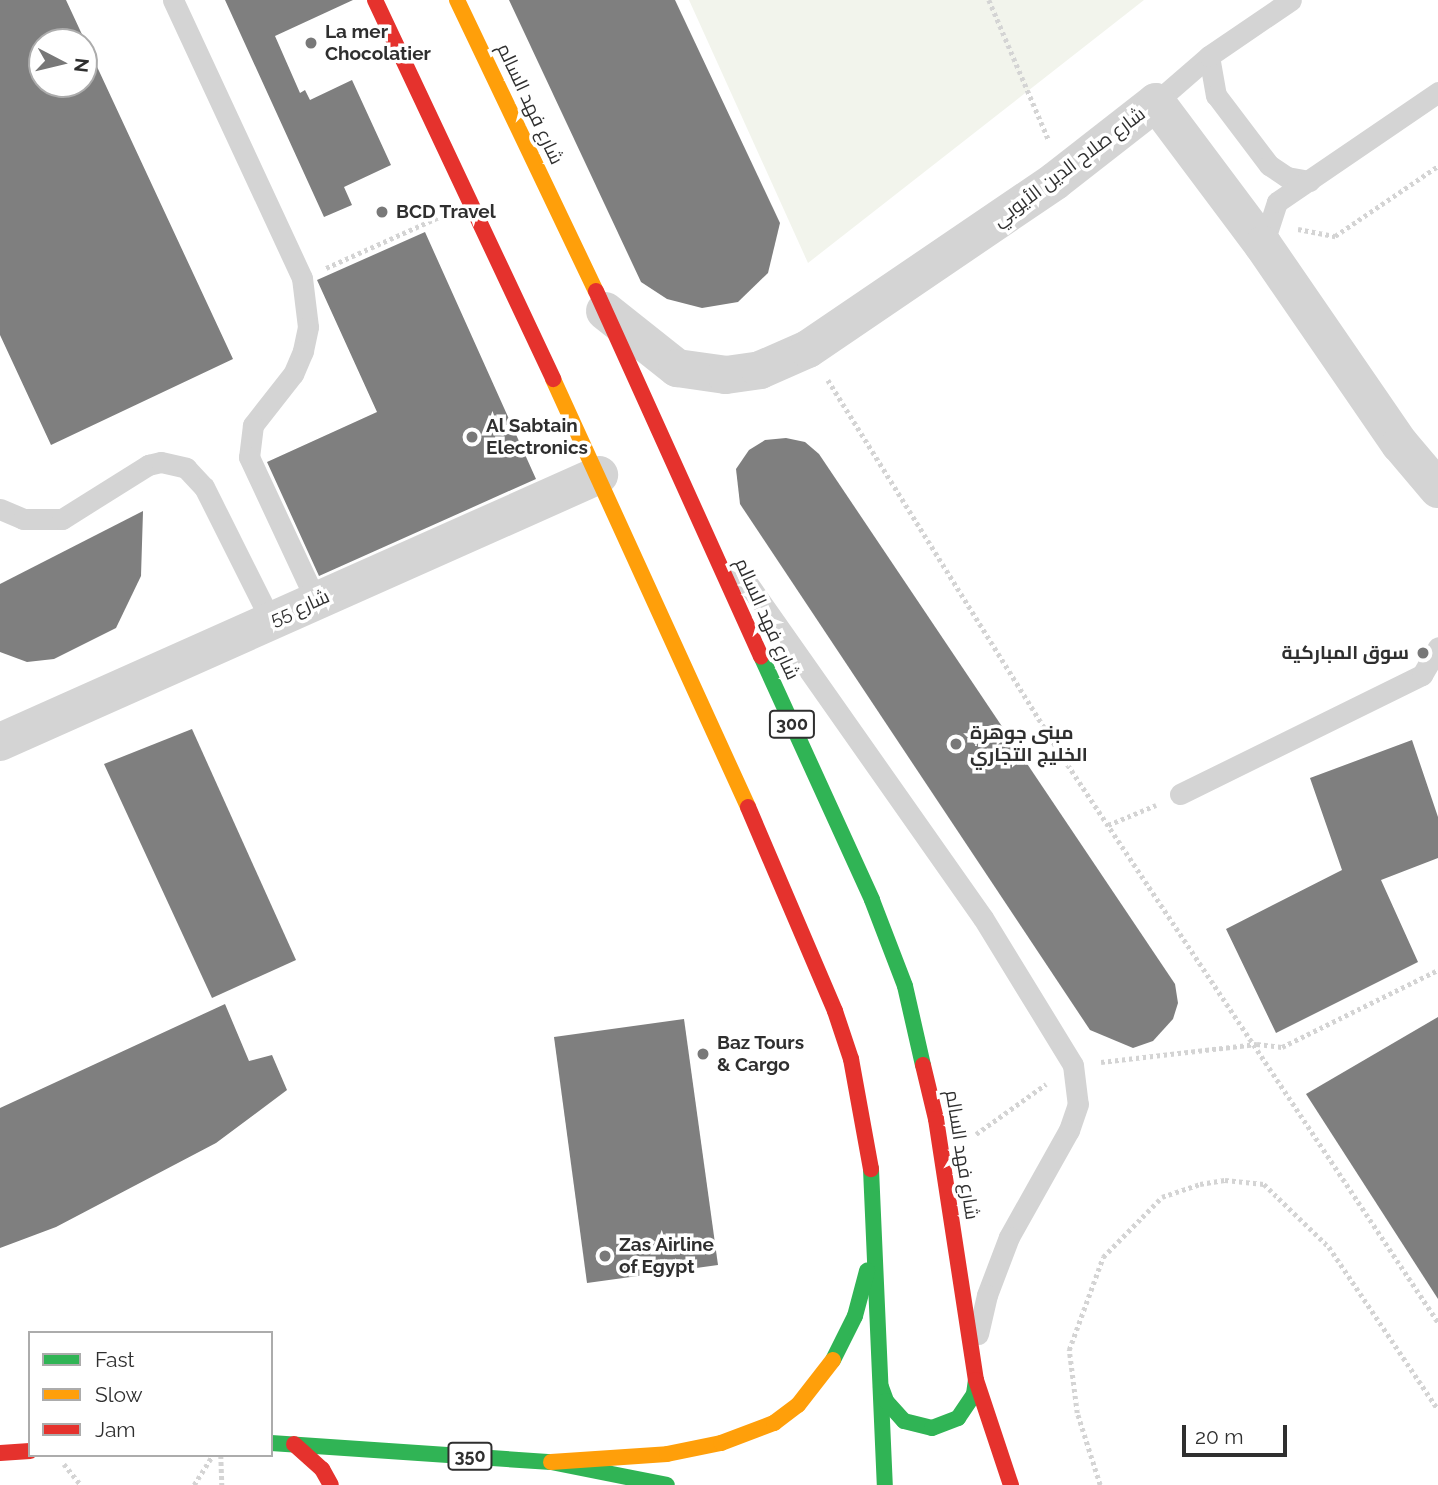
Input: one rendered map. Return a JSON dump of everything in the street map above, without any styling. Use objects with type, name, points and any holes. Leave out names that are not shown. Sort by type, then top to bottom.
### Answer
[{"type":"main road","points":[[375,0],[599,475],[808,940],[835,1011],[863,1115],[877,1225],[885,1485]]},
{"type":"main road","name":"شارع فهد السالم","points":[[457,0],[605,312],[872,900],[905,986],[936,1119],[974,1370],[1011,1485]]},
{"type":"main road","points":[[551,1462],[667,1454],[721,1443],[774,1423],[798,1405],[835,1358],[855,1316],[877,1225]]},
{"type":"main road","points":[[881,1387],[886,1401],[904,1422],[932,1428],[958,1418],[968,1407],[974,1370]]},
{"type":"main road","name":"350","points":[[273,1443],[551,1462],[667,1485]]},
{"type":"main road","points":[[294,1444],[322,1469],[331,1485]]},
{"type":"main road","points":[[0,1453],[28,1451]]},
{"type":"street","name":"شارع صلاح الدين الأيوبي","points":[[605,312],[677,368],[726,375],[760,370],[808,349],[1063,174],[1156,102],[1265,234],[1400,444],[1438,489]]},
{"type":"street","name":"شارع 55","points":[[0,742],[599,475]]},
{"type":"lane","points":[[173,0],[302,278],[307,302],[303,351],[293,374],[253,425],[248,457],[316,601]]},
{"type":"lane","points":[[1156,102],[1209,56],[1291,0]]},
{"type":"lane","points":[[1209,56],[1216,95],[1269,165],[1287,177],[1310,181]]},
{"type":"lane","points":[[1265,234],[1277,202],[1438,92]]},
{"type":"lane","points":[[0,509],[23,519],[62,519],[148,465],[161,462],[186,468],[204,487],[271,621]]},
{"type":"lane","points":[[693,506],[983,918],[1073,1065],[1078,1104],[1069,1130],[1009,1237],[987,1295],[974,1370]]},
{"type":"lane","points":[[1180,794],[1422,675],[1438,647]]},
{"type":"path","points":[[989,0],[1063,174]]},
{"type":"path","points":[[1265,234],[1335,236],[1437,165]]},
{"type":"path","points":[[302,278],[472,203]]},
{"type":"path","points":[[808,349],[1108,825],[1438,1322]]},
{"type":"path","points":[[1108,825],[1180,794]]},
{"type":"path","points":[[1282,1047],[1438,970]]},
{"type":"path","points":[[1100,1485],[1077,1413],[1069,1350],[1103,1256],[1162,1197],[1200,1184],[1225,1180],[1264,1184],[1329,1247],[1438,1409]]},
{"type":"path","points":[[59,1457],[82,1485]]},
{"type":"path","points":[[194,1485],[212,1457]]},
{"type":"path","points":[[221,1457],[222,1485]]},
{"type":"shaded area","points":[[689,0],[1144,0],[808,263]]},
{"type":"building","points":[[0,0],[66,0],[79,28],[28,28],[28,98],[98,98],[98,69],[233,359],[51,445],[0,335]]},
{"type":"building","points":[[225,0],[353,0],[275,36],[300,93],[305,90],[310,100],[352,80],[391,165],[344,187],[352,205],[324,217]]},
{"type":"building","points":[[509,0],[675,0],[780,223],[768,273],[738,302],[702,308],[667,299],[641,282]]},
{"type":"building","points":[[425,232],[536,479],[319,576],[267,462],[377,412],[317,280]]},
{"type":"building","name":"مبنى جوهرة الخليج التجاري","points":[[786,438],[805,442],[819,454],[1175,984],[1178,1003],[1173,1019],[1153,1041],[1133,1048],[1090,1030],[740,504],[736,469],[749,450],[765,440]]},
{"type":"building","points":[[143,511],[141,576],[116,628],[54,659],[27,662],[0,652],[0,584]]},
{"type":"building","points":[[192,729],[296,960],[212,998],[104,764]]},
{"type":"building","points":[[1412,740],[1438,817],[1438,858],[1381,880],[1418,962],[1276,1033],[1226,929],[1342,870],[1310,778]]},
{"type":"building","points":[[225,1004],[249,1061],[272,1055],[287,1090],[216,1143],[56,1227],[0,1248],[0,1108]]},
{"type":"building","points":[[1438,1017],[1438,1299],[1306,1094]]},
{"type":"building","points":[[684,1019],[718,1265],[587,1283],[554,1037]]},
{"type":"traffic: fast","points":[[761,656],[872,900],[905,986],[923,1065]]},
{"type":"traffic: fast","points":[[871,1169],[885,1485]]},
{"type":"traffic: fast","points":[[833,1360],[855,1316],[867,1271]]},
{"type":"traffic: fast","points":[[881,1387],[886,1401],[904,1421],[932,1428],[958,1418],[974,1394],[976,1380]]},
{"type":"traffic: fast","points":[[273,1443],[551,1462],[667,1485]]},
{"type":"traffic: slow","points":[[457,0],[596,291]]},
{"type":"traffic: slow","points":[[553,379],[748,807]]},
{"type":"traffic: slow","points":[[551,1462],[667,1454],[721,1443],[774,1423],[798,1405],[833,1360]]},
{"type":"traffic: jam","points":[[375,0],[553,379]]},
{"type":"traffic: jam","points":[[596,291],[761,656]]},
{"type":"traffic: jam","points":[[748,807],[835,1011],[851,1059],[871,1169]]},
{"type":"traffic: jam","points":[[923,1065],[936,1119],[976,1380],[1011,1485]]},
{"type":"traffic: jam","points":[[294,1444],[322,1469],[331,1485]]},
{"type":"traffic: jam","points":[[0,1453],[28,1451]]},
{"type":"place","name":"La mer Chocolatier","points":[[311,43]]},
{"type":"place","name":"BCD Travel","points":[[382,212]]},
{"type":"place","name":"Al Sabtain Electronics","points":[[472,437]]},
{"type":"place","name":"سوق المباركية","points":[[1423,653]]},
{"type":"place","name":"مبنى جوهرة الخليج التجاري","points":[[956,744]]},
{"type":"place","name":"Baz Tours & Cargo","points":[[703,1054]]},
{"type":"place","name":"Zas Airline of Egypt","points":[[605,1256]]}]
